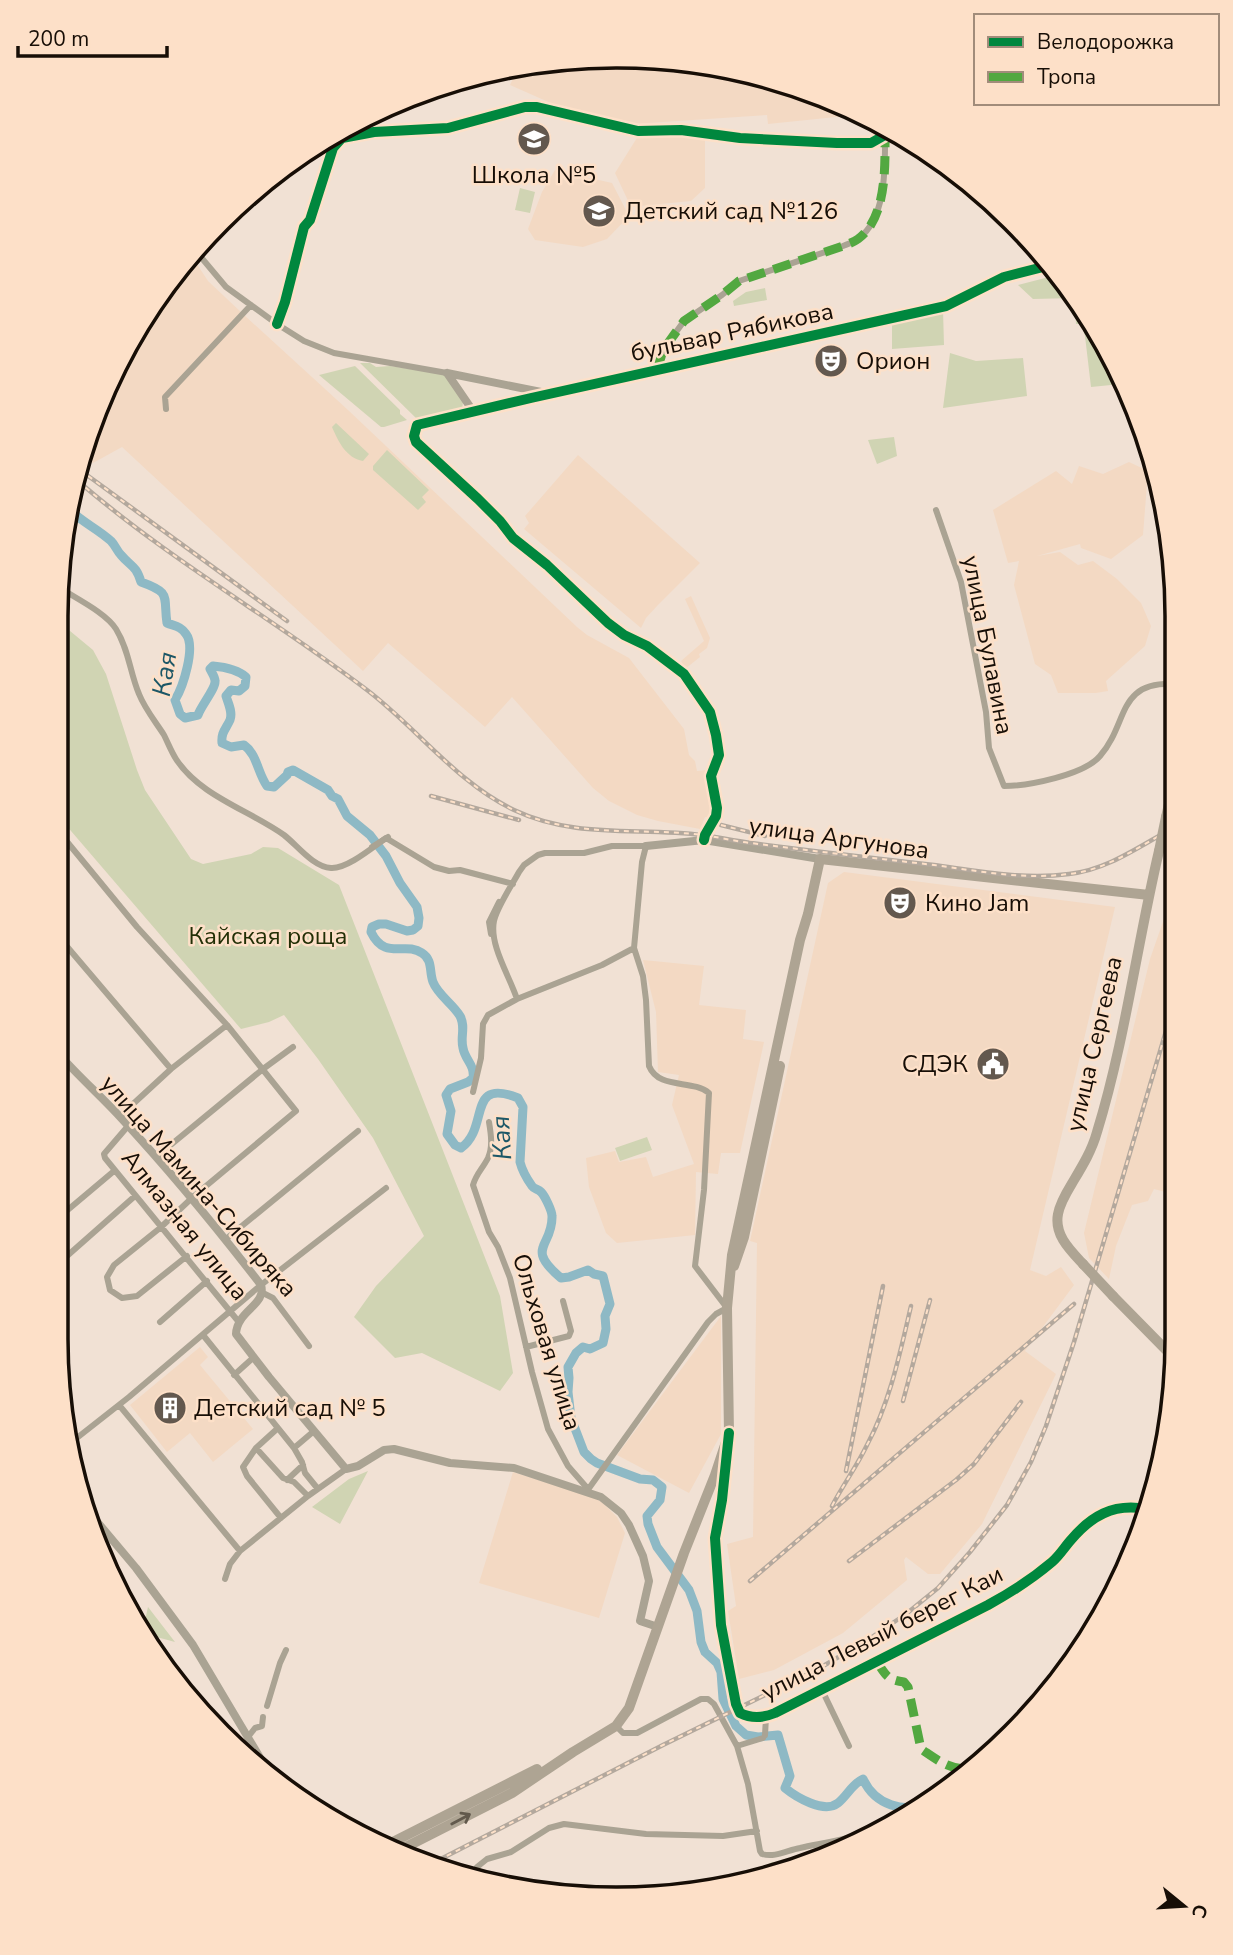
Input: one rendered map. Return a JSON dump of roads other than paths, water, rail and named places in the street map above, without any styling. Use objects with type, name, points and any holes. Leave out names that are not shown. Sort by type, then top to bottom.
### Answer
[{"type":"main road","name":"улица Сергеева","points":[[1165,822],[1112,1076],[1097,1135],[1058,1215],[1059,1231],[1064,1242],[1165,1349]]},
{"type":"main road","name":"улица Аргунова","points":[[820,859],[1149,895]]},
{"type":"main road","points":[[398,1841],[423,1833],[511,1788],[616,1727],[629,1708],[729,1433],[727,1308],[734,1242],[765,1084],[820,859]]},
{"type":"main road","points":[[732,1271],[744,1237],[802,959],[808,914]]},
{"type":"main road","points":[[407,1845],[423,1833]]},
{"type":"street","points":[[354,136],[374,132],[448,128],[530,107],[638,131],[681,130],[740,138],[837,143],[871,143],[881,136]]},
{"type":"street","points":[[657,371],[663,350],[684,321],[739,281],[858,239],[878,211],[887,140]]},
{"type":"street","points":[[277,324],[304,227],[310,220],[334,147]]},
{"type":"street","points":[[202,258],[226,287],[304,341],[334,354],[549,394]]},
{"type":"street","name":"бульвар Рябикова","points":[[704,841],[716,816],[711,776],[719,755],[718,745],[710,712],[684,674],[647,646],[624,635],[608,623],[547,565],[513,538],[478,499],[416,442],[414,436],[417,425],[946,306],[1004,277],[1039,268]]},
{"type":"street","points":[[166,409],[165,397],[251,305]]},
{"type":"street","points":[[447,373],[473,411]]},
{"type":"street","name":"улица Булавина","points":[[936,510],[961,582],[986,712],[989,748],[1004,786],[1024,786],[1067,774],[1095,761],[1106,747],[1132,696],[1146,687],[1165,685]]},
{"type":"street","points":[[69,593],[103,616],[117,630],[131,664],[142,703],[175,758],[197,782],[272,827],[323,867],[341,867],[386,839],[440,868],[513,884]]},
{"type":"street","name":"улица Аргунова","points":[[517,999],[511,991],[496,952],[489,922],[494,909],[524,865],[538,855],[584,853],[612,846],[704,841],[820,859]]},
{"type":"street","points":[[68,844],[137,927],[227,1025],[296,1111],[114,1265],[107,1277],[110,1290],[122,1298],[136,1296],[187,1256]]},
{"type":"street","points":[[587,1490],[708,1322],[727,1308],[695,1266],[704,1190],[709,1093],[698,1087],[662,1080],[652,1073],[643,976],[634,948],[642,862],[646,846]]},
{"type":"street","points":[[68,948],[171,1069]]},
{"type":"street","points":[[473,1091],[481,1058],[483,1024],[488,1016],[517,999],[602,965],[634,948]]},
{"type":"street","points":[[120,1116],[171,1069],[227,1025]]},
{"type":"street","points":[[156,1157],[293,1047]]},
{"type":"street","name":"улица Мамина-Сибиряка","points":[[68,1064],[156,1157],[226,1239],[262,1289],[274,1298],[309,1346]]},
{"type":"street","name":"Ольховая улица","points":[[489,1122],[491,1137],[488,1159],[475,1177],[473,1185],[489,1233],[498,1247],[509,1278],[548,1429],[569,1466],[587,1490]]},
{"type":"street","name":"Алмазная улица","points":[[128,1126],[104,1154],[114,1171],[160,1228],[187,1256],[238,1321]]},
{"type":"street","points":[[226,1239],[358,1131]]},
{"type":"street","points":[[68,1210],[114,1171]]},
{"type":"street","points":[[78,1437],[386,1188]]},
{"type":"street","points":[[68,1255],[135,1196]]},
{"type":"street","points":[[160,1322],[207,1282]]},
{"type":"street","name":"Алмазная улица","points":[[262,1289],[262,1296],[238,1321],[236,1334],[346,1469]]},
{"type":"street","points":[[526,1347],[569,1336],[563,1301]]},
{"type":"street","points":[[202,1335],[294,1448],[305,1473],[318,1489]]},
{"type":"street","points":[[234,1375],[254,1357]]},
{"type":"street","points":[[120,1405],[240,1551]]},
{"type":"street","points":[[278,1428],[256,1448],[243,1467],[247,1476],[281,1518]]},
{"type":"street","points":[[294,1448],[314,1430]]},
{"type":"street","points":[[706,1496],[722,1500],[729,1433]]},
{"type":"street","points":[[256,1448],[282,1478],[294,1482],[308,1496]]},
{"type":"street","points":[[225,1579],[230,1564],[240,1551],[308,1496],[346,1469],[358,1466],[384,1450],[394,1449],[450,1463],[514,1468],[587,1490],[601,1497],[612,1505],[629,1525],[643,1556],[649,1581],[640,1620],[658,1626]]},
{"type":"street","points":[[287,1480],[303,1465]]},
{"type":"street","name":"улица Левый берег Каи","points":[[722,1500],[715,1538],[721,1625],[732,1687],[740,1713],[748,1718],[766,1717],[988,1605],[1018,1588],[1053,1561],[1087,1524],[1100,1515],[1114,1508],[1138,1507]]},
{"type":"street","points":[[102,1527],[136,1567],[193,1645],[257,1753]]},
{"type":"street","points":[[267,1706],[286,1650]]},
{"type":"street","points":[[822,1690],[849,1746]]},
{"type":"street","points":[[616,1727],[623,1733],[637,1733],[701,1699],[708,1699],[714,1704],[737,1746],[748,1784],[760,1851],[770,1856],[832,1842]]},
{"type":"street","points":[[248,1737],[255,1728],[263,1726],[263,1717]]},
{"type":"street","points":[[737,1746],[763,1737],[766,1717]]},
{"type":"street","points":[[477,1868],[487,1859],[511,1852],[549,1828],[564,1824],[646,1834],[723,1836],[757,1832]]},
{"type":"waterway","name":"Кая","points":[[78,516],[111,541],[135,569],[141,582],[162,593],[167,623],[180,628],[186,634],[189,640],[189,657],[185,677],[175,700],[180,714],[185,718],[198,715],[215,684],[210,669],[213,666],[235,670],[246,677],[245,686],[239,691],[231,690],[226,696],[231,717],[223,733],[222,743],[231,747],[244,745],[255,759],[267,786],[274,787],[293,770],[328,790],[338,799],[347,816],[370,835],[386,856],[417,907],[418,926],[413,930],[379,924],[372,927],[371,932],[382,946],[422,953],[429,962],[435,987],[462,1020],[463,1048],[473,1070],[473,1078],[450,1089],[446,1095],[451,1111],[447,1134],[455,1145],[461,1148],[470,1139],[485,1099],[491,1094],[502,1093],[518,1098],[523,1107],[520,1162],[532,1186],[541,1192],[552,1214],[549,1234],[543,1247],[544,1260],[561,1278],[588,1270],[603,1276],[610,1304],[605,1316],[603,1343],[590,1349],[583,1347],[568,1367],[571,1418],[584,1452],[591,1459],[640,1479],[653,1480],[662,1487],[660,1500],[647,1516],[648,1524],[657,1547],[689,1590],[697,1611],[701,1642],[705,1652],[717,1663],[721,1672],[723,1699],[736,1726],[746,1735],[778,1735],[790,1776],[785,1788],[810,1803],[832,1806],[863,1779],[868,1788],[883,1801],[900,1807]]},
{"type":"railway","points":[[87,475],[287,621]]},
{"type":"railway","points":[[84,486],[184,562],[367,690],[456,770],[493,799],[537,819],[583,829],[702,835],[984,872],[1035,876],[1069,874],[1097,868],[1165,833]]},
{"type":"railway","points":[[431,796],[519,820]]},
{"type":"railway","points":[[721,825],[765,836]]},
{"type":"railway","points":[[442,1858],[818,1669],[906,1614],[938,1588],[970,1552],[1007,1505],[1031,1462],[1046,1426],[1074,1342],[1165,1034]]},
{"type":"railway","points":[[846,1471],[883,1286]]},
{"type":"railway","points":[[903,1401],[930,1300]]},
{"type":"railway","points":[[750,1581],[1074,1304]]},
{"type":"railway","points":[[832,1506],[863,1453],[882,1412],[894,1377],[911,1306]]},
{"type":"railway","points":[[849,1561],[974,1464],[1021,1402]]},
{"type":"place","name":"Школа №5","points":[[534,139]]},
{"type":"place","name":"Детский сад №126","points":[[599,211]]},
{"type":"place","name":"Орион","points":[[831,361]]},
{"type":"place","name":"Кино Jam","points":[[900,903]]},
{"type":"place","name":"СДЭК","points":[[993,1064]]},
{"type":"place","name":"Детский сад № 5","points":[[170,1408]]},
{"type":"park label","name":"Кайская роща","points":[[268,936]]}]
